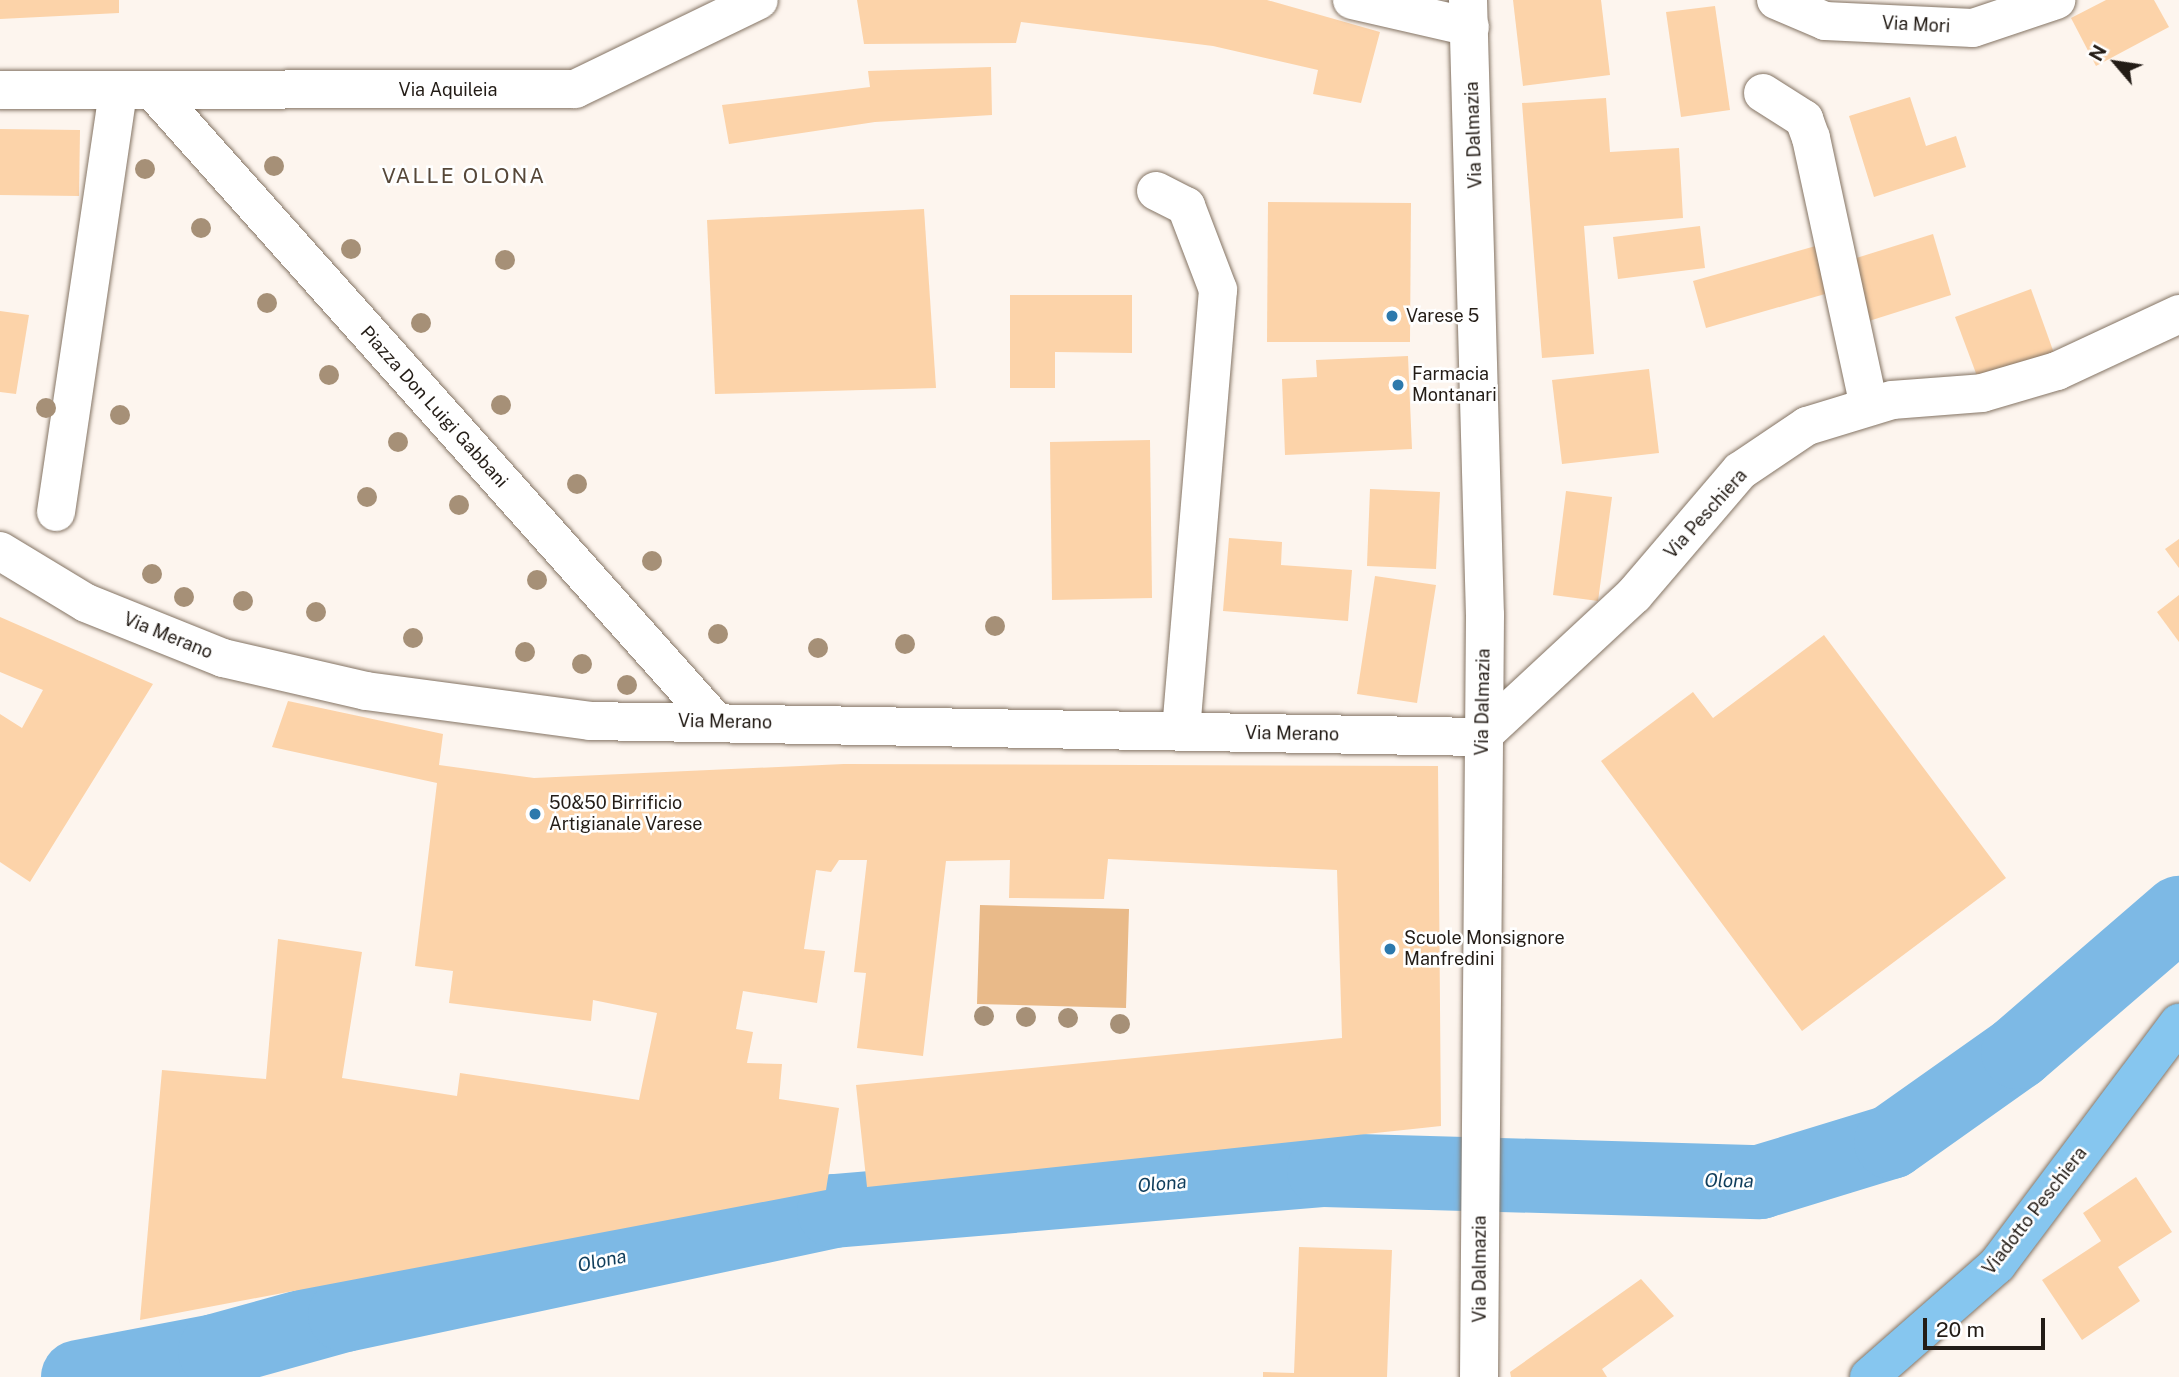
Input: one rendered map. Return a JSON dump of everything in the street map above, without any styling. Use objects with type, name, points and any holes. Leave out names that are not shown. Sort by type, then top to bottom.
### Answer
[{"type":"main road","name":"Viadotto Peschiera","points":[[1868,1377],[1997,1265],[2179,1023]]},
{"type":"street","name":"Via Aquileia","points":[[0,90],[136,92],[575,89],[759,0]]},
{"type":"street","points":[[1352,0],[1469,13]]},
{"type":"street","name":"Via Mori","points":[[1776,0],[1825,21],[1973,28],[2056,0]]},
{"type":"street","name":"Via Dalmazia","points":[[1469,13],[1485,615],[1481,737],[1479,1377]]},
{"type":"street","points":[[57,512],[136,92]]},
{"type":"street","name":"Piazza Don Luigi Gabbani","points":[[136,92],[715,721]]},
{"type":"street","points":[[1763,93],[1804,119],[1811,138],[1869,406]]},
{"type":"street","points":[[1156,191],[1186,206],[1218,290],[1181,731]]},
{"type":"street","name":"Via Peschiera","points":[[1481,737],[1634,595],[1740,471],[1807,426],[1892,400],[1982,393],[2057,371],[2179,314]]},
{"type":"street","name":"Via Merano","points":[[0,551],[86,603],[223,658],[366,691],[590,721],[715,721],[1481,737]]},
{"type":"shaded area","points":[[980,905],[1129,909],[1126,1008],[977,1004]]},
{"type":"building","points":[[0,0],[119,0],[119,13],[0,19]]},
{"type":"building","points":[[857,0],[1267,0],[1380,32],[1361,103],[1313,94],[1318,70],[1213,46],[1021,22],[1016,43],[864,44]]},
{"type":"building","points":[[1513,0],[1601,0],[1610,75],[1523,86]]},
{"type":"building","points":[[2106,0],[2154,0],[2169,27],[2096,66],[2071,18]]},
{"type":"building","points":[[1715,6],[1730,110],[1681,117],[1666,12]]},
{"type":"building","points":[[991,67],[992,115],[875,122],[729,144],[722,105],[870,87],[868,71]]},
{"type":"building","points":[[1910,97],[1926,146],[1956,136],[1966,167],[1874,197],[1849,116]]},
{"type":"building","points":[[1606,98],[1610,152],[1679,148],[1683,218],[1584,226],[1594,354],[1542,358],[1522,103]]},
{"type":"building","points":[[0,129],[80,130],[79,196],[0,195]]},
{"type":"building","points":[[1268,202],[1411,203],[1410,342],[1267,342]]},
{"type":"building","points":[[924,209],[936,388],[715,394],[707,220]]},
{"type":"building","points":[[1700,226],[1705,268],[1618,279],[1613,237]]},
{"type":"building","points":[[1933,234],[1951,295],[1869,321],[1850,260]]},
{"type":"building","points":[[1819,245],[1832,292],[1706,328],[1693,281]]},
{"type":"building","points":[[2031,289],[2055,356],[1980,384],[1955,317]]},
{"type":"building","points":[[1010,295],[1132,295],[1132,353],[1055,352],[1055,388],[1010,388]]},
{"type":"building","points":[[0,311],[29,315],[16,394],[0,392]]},
{"type":"building","points":[[1408,356],[1412,449],[1285,455],[1282,379],[1317,377],[1316,360]]},
{"type":"building","points":[[1649,369],[1659,453],[1562,464],[1552,380]]},
{"type":"building","points":[[1150,440],[1152,598],[1052,600],[1050,442]]},
{"type":"building","points":[[1370,489],[1440,492],[1436,569],[1367,566]]},
{"type":"building","points":[[1566,491],[1612,497],[1598,601],[1553,595]]},
{"type":"building","points":[[1229,538],[1282,542],[1281,565],[1352,570],[1348,621],[1223,611]]},
{"type":"building","points":[[2179,539],[2179,568],[2165,549]]},
{"type":"building","points":[[1375,576],[1436,585],[1417,703],[1357,694]]},
{"type":"building","points":[[2179,595],[2179,642],[2157,612]]},
{"type":"building","points":[[0,617],[153,684],[30,882],[0,862],[0,714],[22,728],[43,690],[0,672]]},
{"type":"building","points":[[1824,635],[2006,878],[1802,1031],[1601,761],[1693,692],[1713,718]]},
{"type":"building","points":[[288,701],[443,734],[439,765],[534,778],[844,764],[1438,766],[1441,1126],[867,1187],[856,1085],[1342,1038],[1337,870],[1108,859],[1104,899],[1009,898],[1010,860],[946,861],[923,1056],[857,1048],[866,973],[854,972],[867,860],[839,860],[831,872],[816,870],[804,949],[825,951],[817,1003],[743,991],[736,1029],[753,1032],[747,1063],[782,1064],[779,1099],[839,1108],[826,1190],[140,1320],[162,1070],[266,1079],[278,939],[362,952],[342,1078],[457,1096],[460,1073],[639,1100],[657,1013],[593,1000],[591,1021],[449,1003],[453,971],[415,966],[437,783],[272,747]]},
{"type":"building","points":[[2136,1177],[2172,1232],[2118,1267],[2140,1301],[2082,1340],[2042,1280],[2101,1241],[2083,1213]]},
{"type":"building","points":[[1299,1247],[1392,1250],[1387,1377],[1263,1377],[1263,1372],[1294,1373]]},
{"type":"building","points":[[1641,1279],[1674,1316],[1602,1369],[1607,1377],[1511,1377],[1510,1372]]},
{"type":"waterway","name":"Olona","points":[[78,1377],[215,1351],[345,1315],[834,1211],[1324,1170],[1760,1182],[1891,1142],[2018,1052],[2179,913]]},
{"type":"place","name":"Varese 5","points":[[1392,316]]},
{"type":"place","name":"Farmacia Montanari","points":[[1398,385]]},
{"type":"place","name":"50&50 Birrificio Artigianale Varese","points":[[535,814]]},
{"type":"place","name":"Scuole Monsignore Manfredini","points":[[1390,949]]},
{"type":"district","name":"VALLE OLONA","points":[[464,176]]}]
